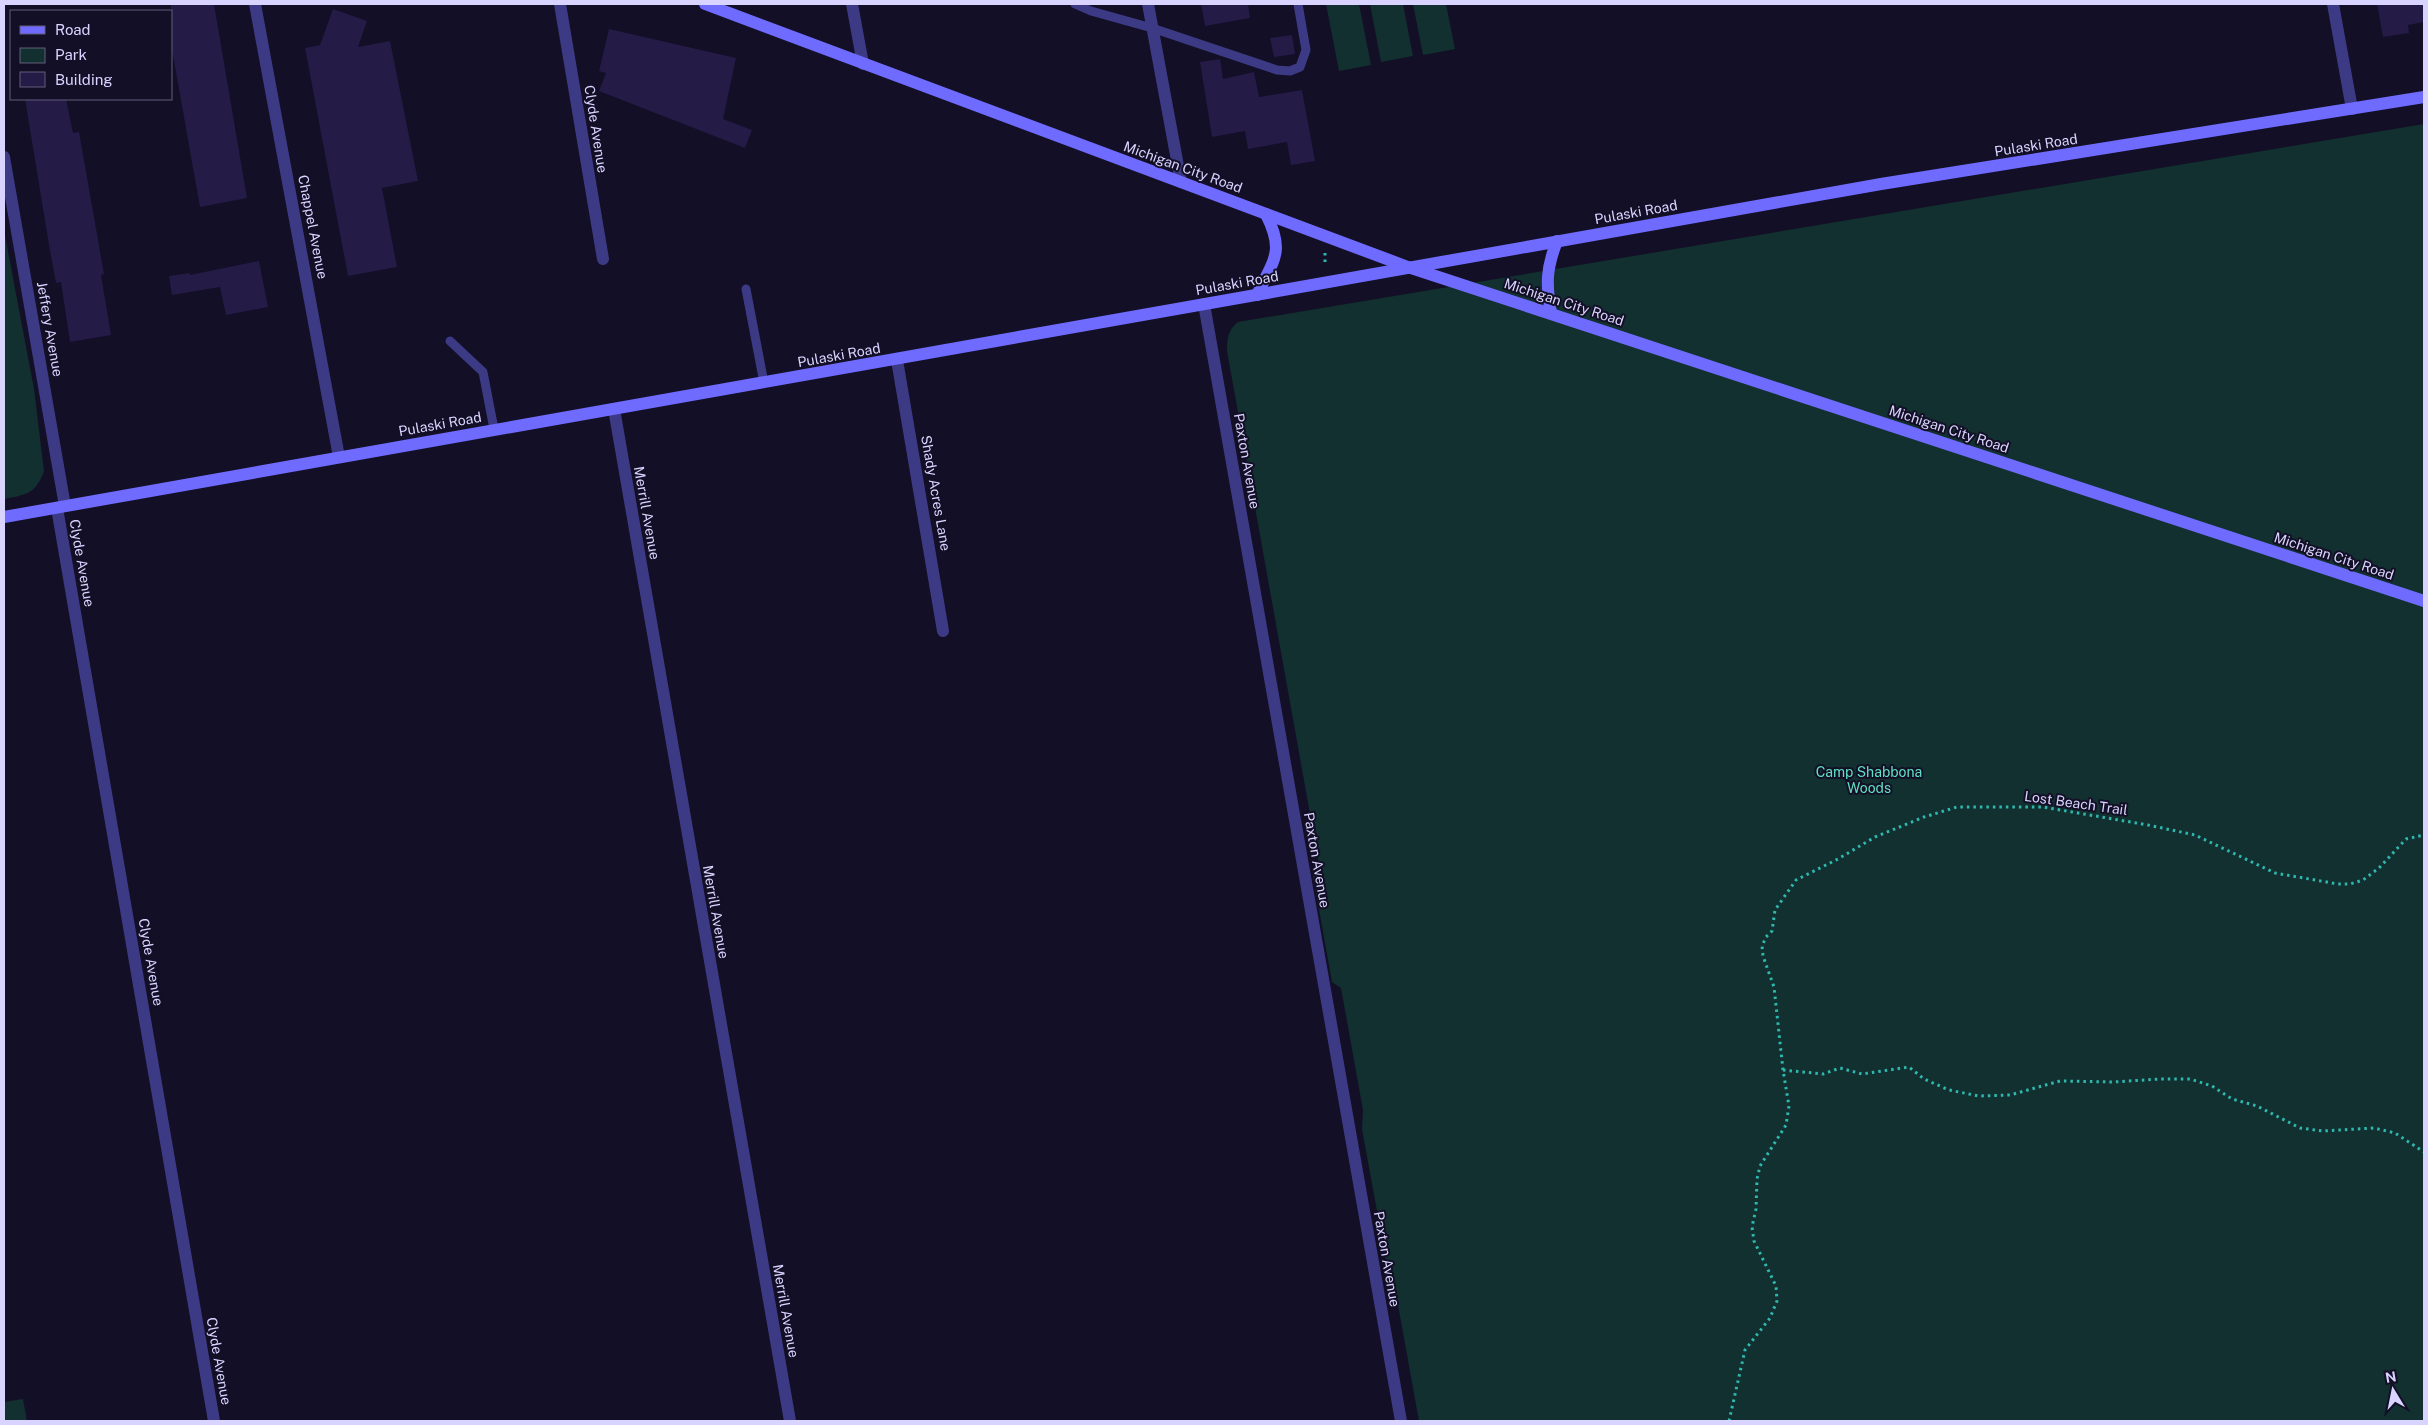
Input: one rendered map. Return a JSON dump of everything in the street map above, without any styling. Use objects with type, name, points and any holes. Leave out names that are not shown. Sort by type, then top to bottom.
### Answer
[{"type":"street","name":"Chappel Avenue","points":[[255,4],[339,457]]},
{"type":"street","name":"Clyde Avenue","points":[[560,4],[603,260]]},
{"type":"street","name":"Michigan City Road","points":[[705,4],[1408,267],[2424,602]]},
{"type":"street","points":[[852,4],[863,64]]},
{"type":"street","points":[[1148,4],[1180,182]]},
{"type":"street","points":[[2333,4],[2352,109]]},
{"type":"street","name":"Pulaski Road","points":[[4,518],[494,429],[897,360],[1557,241],[1891,183],[2424,97]]},
{"type":"street","name":"Jeffery Avenue","points":[[4,157],[61,507]]},
{"type":"street","points":[[1257,295],[1278,248],[1275,232],[1266,214]]},
{"type":"street","points":[[1550,313],[1546,284],[1549,262],[1557,241]]},
{"type":"street","name":"Paxton Avenue","points":[[1204,304],[1401,1421]]},
{"type":"street","name":"Shady Acres Lane","points":[[897,360],[944,631]]},
{"type":"street","name":"Merrill Avenue","points":[[614,409],[790,1421]]},
{"type":"street","name":"Clyde Avenue","points":[[61,507],[214,1421]]},
{"type":"lane","points":[[1075,4],[1091,11],[1152,28],[1277,70],[1290,71],[1300,67],[1306,50],[1298,4]]},
{"type":"lane","points":[[746,289],[764,383]]},
{"type":"lane","points":[[450,341],[483,372],[494,429]]},
{"type":"path","points":[[1325,250],[1325,262]]},
{"type":"path","name":"Lost Beach Trail","points":[[1729,1421],[1740,1364],[1746,1350],[1770,1318],[1777,1301],[1776,1286],[1754,1241],[1752,1227],[1756,1210],[1757,1179],[1760,1166],[1786,1124],[1790,1106],[1783,1070],[1774,987],[1763,956],[1762,946],[1766,937],[1772,931],[1775,910],[1796,880],[1838,860],[1875,837],[1924,816],[1957,807],[2043,807],[2195,835],[2275,873],[2338,884],[2350,884],[2363,880],[2379,868],[2406,839],[2424,835]]},
{"type":"path","points":[[1783,1070],[1823,1074],[1840,1068],[1862,1074],[1909,1067],[1924,1079],[1949,1090],[1979,1096],[2010,1095],[2060,1081],[2113,1082],[2190,1079],[2212,1086],[2232,1099],[2257,1106],[2300,1128],[2323,1131],[2374,1128],[2395,1133],[2424,1152]]},
{"type":"green space","points":[[1326,4],[1359,4],[1371,65],[1339,71]]},
{"type":"green space","points":[[1370,4],[1403,4],[1413,56],[1381,62]]},
{"type":"green space","points":[[1413,4],[1446,4],[1455,49],[1423,55]]},
{"type":"green space","name":"Camp Shabbona Woods","points":[[2424,124],[2424,1421],[1419,1421],[1398,1305],[1394,1304],[1362,1129],[1363,1110],[1341,988],[1332,982],[1312,870],[1319,864],[1227,351],[1228,338],[1232,328],[1238,322]]},
{"type":"green space","points":[[4,230],[34,389],[44,471],[37,485],[29,492],[4,499]]},
{"type":"green space","points":[[23,1399],[27,1421],[4,1421],[4,1402]]},
{"type":"building","points":[[171,4],[214,4],[247,198],[200,207],[172,50]]},
{"type":"building","points":[[1201,4],[1248,4],[1250,18],[1205,26]]},
{"type":"building","points":[[2377,4],[2424,4],[2424,22],[2408,25],[2409,33],[2383,37]]},
{"type":"building","points":[[333,9],[367,21],[358,47],[390,41],[418,181],[382,188],[397,267],[348,276],[305,48],[320,45]]},
{"type":"building","points":[[609,29],[736,58],[723,119],[752,130],[745,148],[599,91],[606,73],[599,71]]},
{"type":"building","points":[[1292,35],[1295,54],[1274,57],[1270,38]]},
{"type":"building","points":[[1220,59],[1223,79],[1254,72],[1259,97],[1302,90],[1315,161],[1291,165],[1287,142],[1248,149],[1245,131],[1212,137],[1200,62]]},
{"type":"building","points":[[25,100],[66,100],[73,133],[79,132],[104,274],[101,275],[111,335],[70,342],[61,282],[56,283]]},
{"type":"building","points":[[259,261],[268,307],[226,315],[220,287],[172,295],[169,276],[190,273],[190,275]]}]
